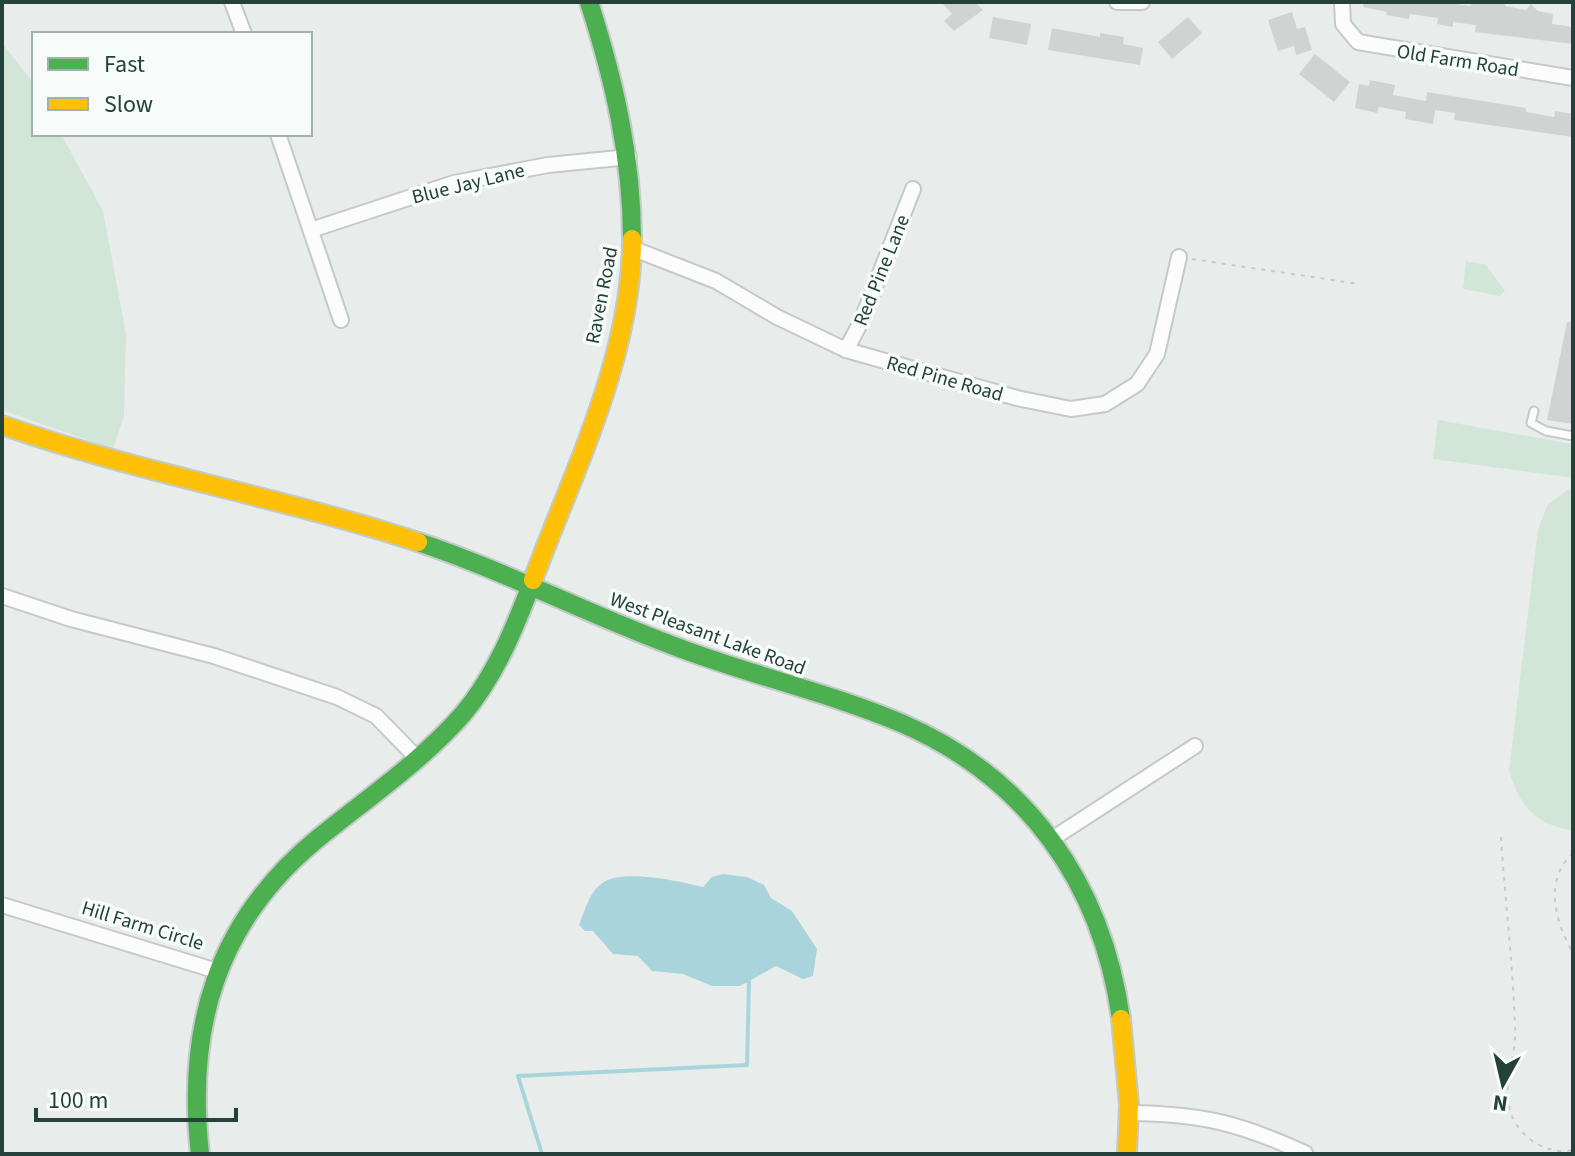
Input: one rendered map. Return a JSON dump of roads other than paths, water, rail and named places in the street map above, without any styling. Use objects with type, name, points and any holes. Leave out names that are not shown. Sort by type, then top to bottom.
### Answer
[{"type":"street","points":[[232,2],[243,32]]},
{"type":"street","name":"Raven Road","points":[[530,588],[621,328],[634,249],[629,157],[617,90],[589,2]]},
{"type":"street","points":[[1117,2],[1142,2]]},
{"type":"street","name":"Old Farm Road","points":[[1342,2],[1343,24],[1347,32],[1368,45],[1573,78]]},
{"type":"street","points":[[279,136],[341,320]]},
{"type":"street","name":"Blue Jay Lane","points":[[311,230],[408,197],[501,172],[629,157]]},
{"type":"street","name":"Red Pine Lane","points":[[846,350],[861,322],[913,189]]},
{"type":"street","name":"Red Pine Road","points":[[634,249],[716,281],[777,317],[846,350],[1017,398],[1071,409],[1105,404],[1137,384],[1157,354],[1179,257]]},
{"type":"street","name":"West Pleasant Lake Road","points":[[2,425],[95,456],[389,533],[685,651],[926,733],[955,748],[1002,783],[1052,839],[1081,890],[1108,963],[1125,1041],[1130,1113],[1127,1154]]},
{"type":"street","name":"Hill Farm Circle","points":[[2,905],[217,971],[246,916],[286,866],[444,733],[480,692],[505,647],[530,588]]},
{"type":"street","points":[[2,596],[71,619],[214,656],[337,697],[376,716],[416,757]]},
{"type":"street","points":[[1052,839],[1195,746]]},
{"type":"street","points":[[200,1154],[194,1076],[204,1011],[217,971]]},
{"type":"street","points":[[1130,1113],[1225,1121],[1305,1153]]},
{"type":"lane","points":[[1534,411],[1531,423],[1546,431],[1573,436]]},
{"type":"water","points":[[723,874],[747,877],[764,885],[771,898],[792,911],[817,949],[813,976],[803,979],[776,966],[740,986],[712,986],[683,974],[652,971],[638,956],[613,954],[593,931],[585,931],[579,925],[595,891],[613,878],[652,877],[703,887],[712,877]]},
{"type":"waterway","points":[[542,1154],[518,1076],[747,1065],[749,982]]}]
